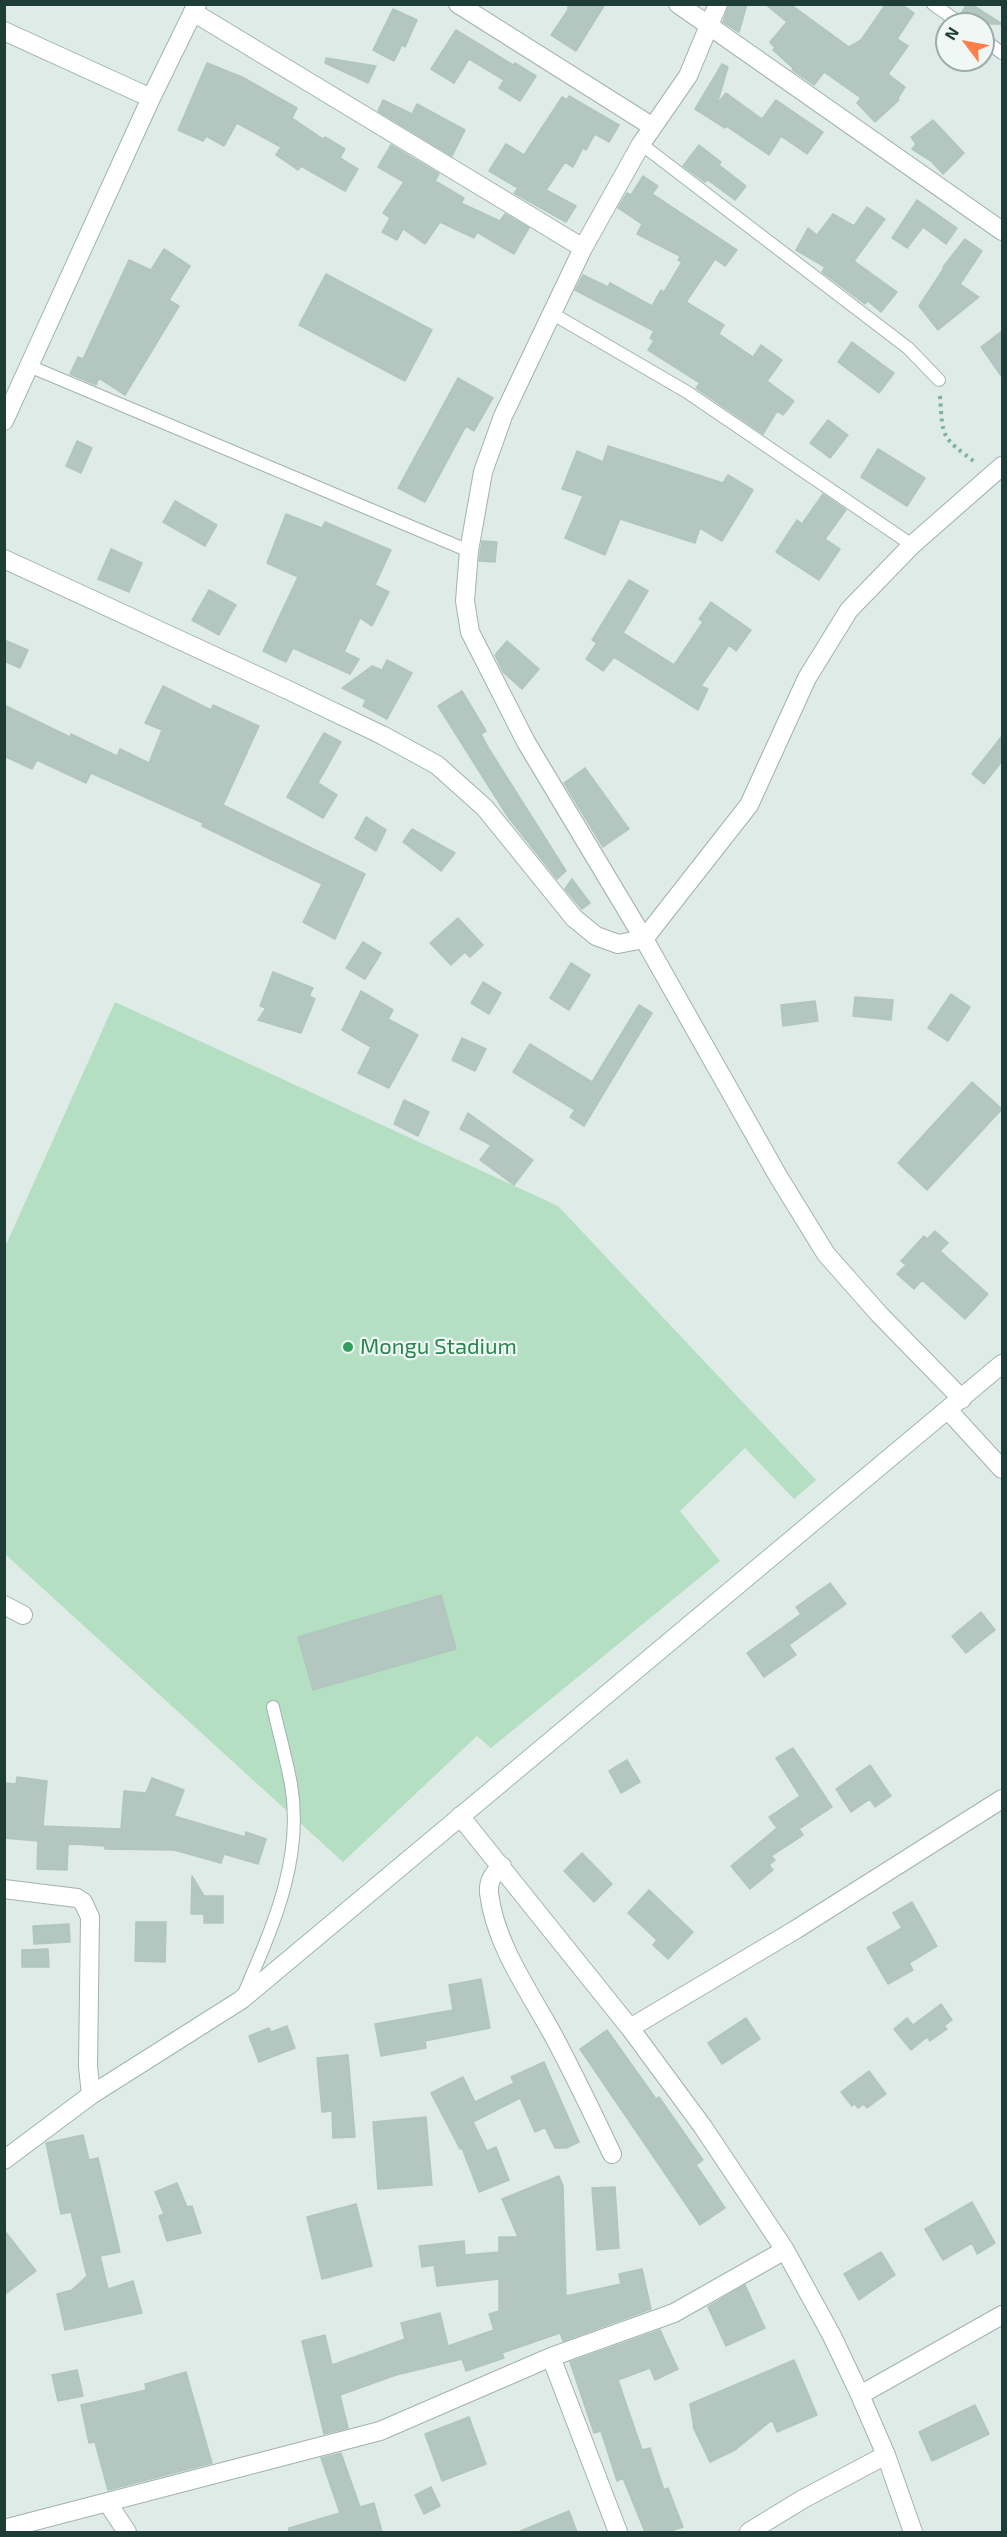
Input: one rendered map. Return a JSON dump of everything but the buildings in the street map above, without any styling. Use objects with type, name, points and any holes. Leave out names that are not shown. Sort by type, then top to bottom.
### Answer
[{"type":"street","points":[[458,4],[653,127]]},
{"type":"street","points":[[678,4],[1002,231]]},
{"type":"street","points":[[718,4],[688,76],[641,144],[583,248],[503,416],[483,472],[470,551],[465,600],[470,632],[526,742],[644,939],[778,1176],[826,1254],[955,1404],[1002,1469]]},
{"type":"street","points":[[4,421],[151,98],[195,8],[583,248]]},
{"type":"street","points":[[4,31],[151,98]]},
{"type":"street","points":[[4,559],[382,735],[436,765],[484,808],[581,924],[596,936],[618,944],[644,939],[749,805],[807,678],[849,610],[912,545],[997,470]]},
{"type":"street","points":[[4,2160],[91,2095],[241,2000],[1002,1364]]},
{"type":"street","points":[[4,1605],[23,1615]]},
{"type":"street","points":[[630,2028],[795,1929],[1002,1799]]},
{"type":"street","points":[[460,1816],[630,2028],[703,2127],[785,2250],[832,2336],[860,2395],[886,2455],[913,2532]]},
{"type":"street","points":[[502,1866],[492,1875],[489,1891],[497,1925],[511,1959],[570,2066],[612,2154]]},
{"type":"street","points":[[4,1889],[77,1898],[87,1909],[90,1917],[88,2066],[91,2095]]},
{"type":"street","points":[[4,2529],[380,2431],[551,2357],[674,2313],[785,2250]]},
{"type":"street","points":[[860,2395],[1002,2316]]},
{"type":"street","points":[[551,2357],[618,2532]]},
{"type":"street","points":[[749,2532],[803,2499],[886,2455]]},
{"type":"street","points":[[107,2502],[127,2532]]},
{"type":"lane","points":[[641,144],[908,348],[939,380]]},
{"type":"lane","points":[[553,314],[687,392],[912,545]]},
{"type":"lane","points":[[29,366],[470,551]]},
{"type":"lane","points":[[241,2000],[285,1889],[293,1848],[294,1820],[291,1785],[273,1707]]},
{"type":"path","points":[[939,380],[942,430],[945,438],[997,470]]},
{"type":"green space","name":"Mongu Stadium","points":[[115,1002],[558,1206],[816,1480],[794,1499],[745,1448],[680,1511],[720,1561],[491,1748],[477,1736],[343,1862],[5,1554],[5,1247]]},
{"type":"place","name":"Mongu Stadium","points":[[348,1347]]}]
